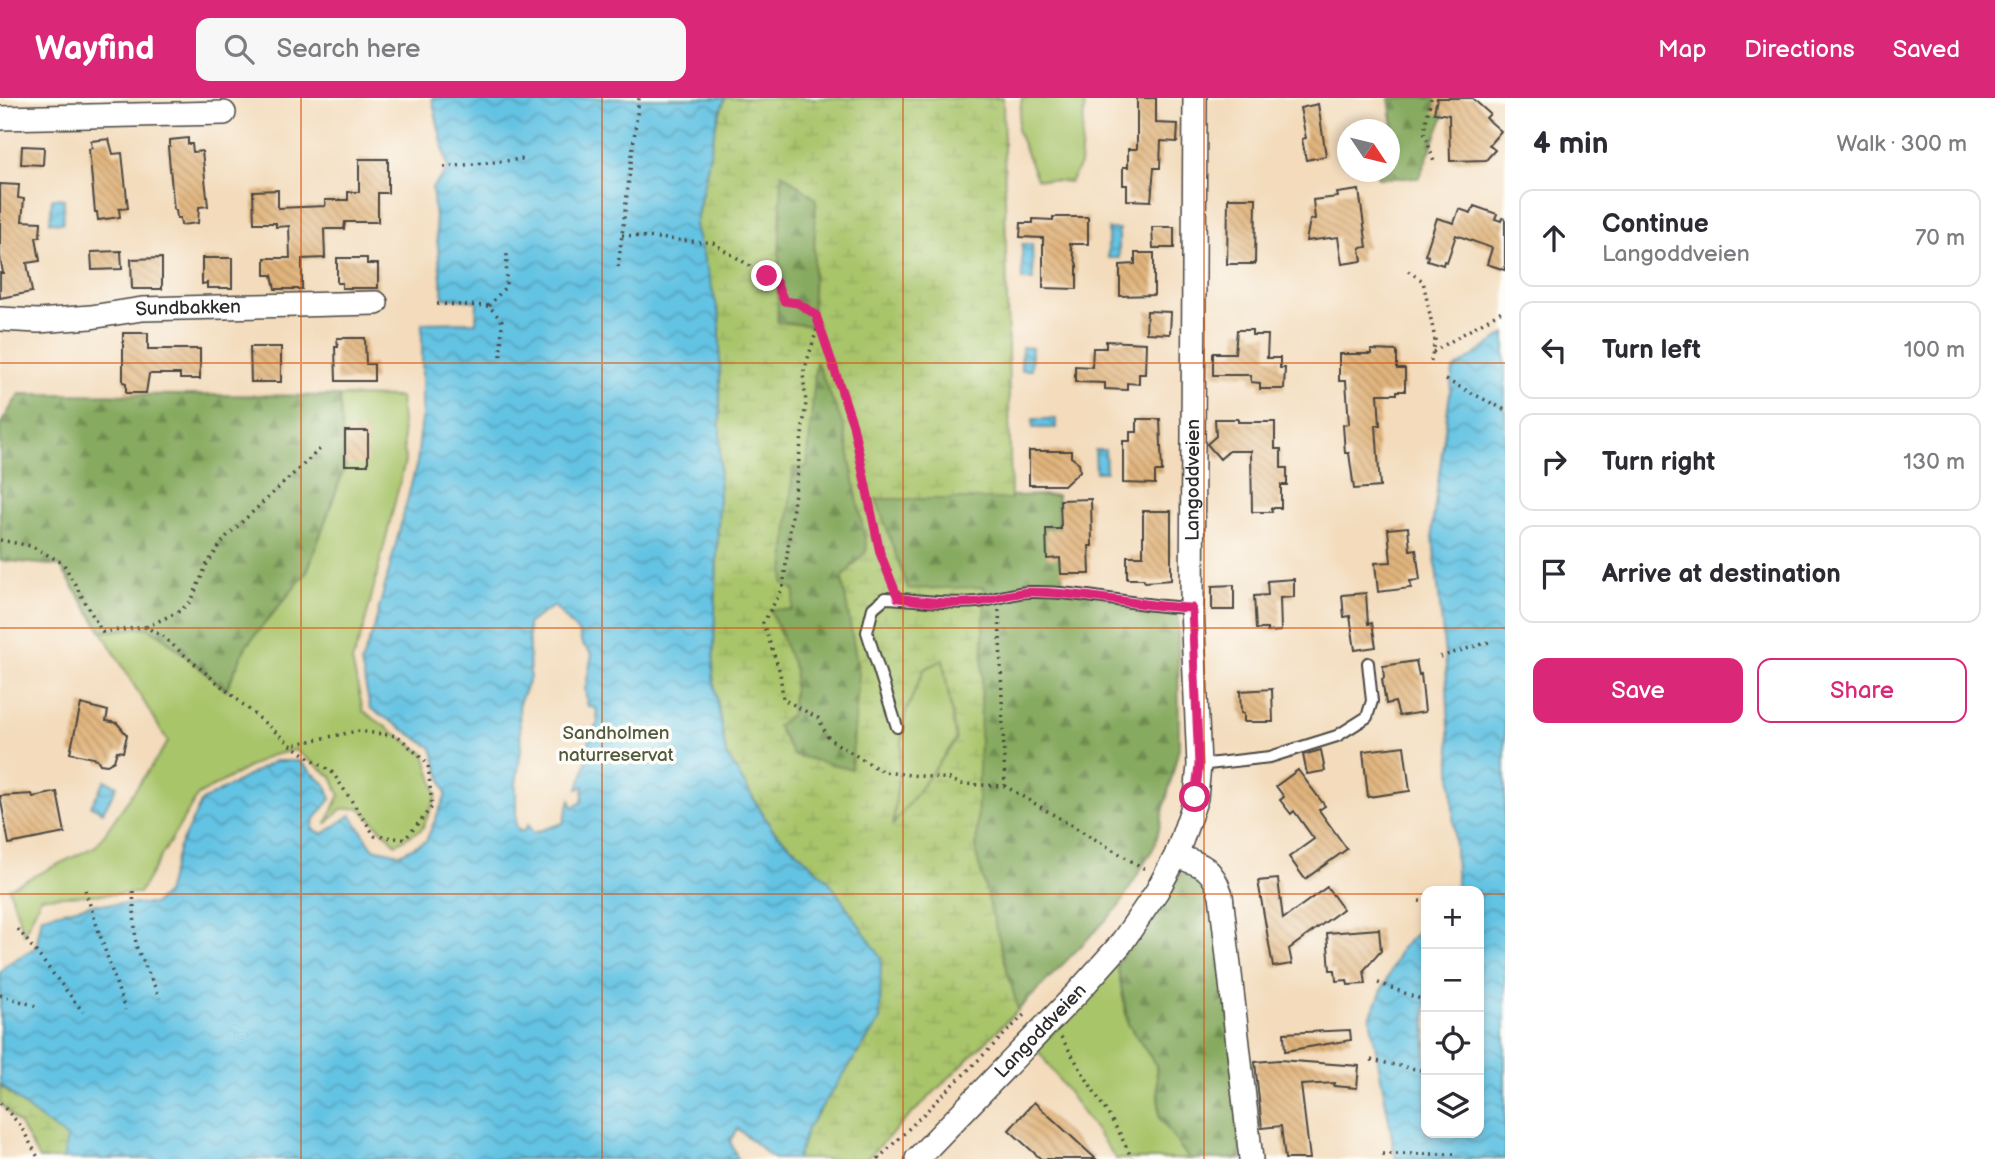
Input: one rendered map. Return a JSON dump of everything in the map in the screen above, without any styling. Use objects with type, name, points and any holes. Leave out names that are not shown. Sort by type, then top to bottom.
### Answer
[{"type":"street","name":"Langoddveien","points":[[917,1159],[1035,1020],[1120,945],[1157,891],[1176,856],[1195,797],[1199,765],[1192,608],[1195,98]]},
{"type":"street","points":[[0,118],[224,113]]},
{"type":"street","name":"Sundbakken","points":[[0,319],[38,321],[91,317],[142,309],[376,303]]},
{"type":"street","points":[[1176,856],[1209,870],[1221,895],[1248,1155]]},
{"type":"lane","points":[[897,727],[867,632],[873,608],[886,597],[929,602],[976,602],[1029,592],[1090,596],[1169,608],[1192,608]]},
{"type":"lane","points":[[1199,765],[1270,757],[1337,736],[1367,717],[1372,701],[1368,663]]},
{"type":"path","points":[[618,267],[639,98]]},
{"type":"path","points":[[1431,98],[1424,131],[1434,162]]},
{"type":"path","points":[[444,167],[524,159]]},
{"type":"path","points":[[622,235],[713,243],[776,282],[784,301],[798,303],[816,315],[853,425],[880,553],[898,598]]},
{"type":"path","points":[[489,306],[506,286],[507,253]]},
{"type":"path","points":[[1408,271],[1423,281],[1435,339],[1431,361]]},
{"type":"path","points":[[437,304],[489,306],[502,321],[501,356]]},
{"type":"path","points":[[1433,352],[1505,309]]},
{"type":"path","points":[[819,323],[803,374],[806,403],[783,588],[763,623],[780,672],[783,699],[818,718],[829,739],[883,772],[950,779],[960,784],[1005,786],[1150,873]]},
{"type":"path","points":[[1446,380],[1505,410]]},
{"type":"path","points":[[0,540],[31,546],[63,563],[102,632],[146,627],[180,611],[191,601],[207,564],[226,537],[322,447]]},
{"type":"path","points":[[999,598],[1005,786]]},
{"type":"path","points":[[146,627],[162,636],[291,745],[333,774],[375,836],[405,839],[432,807],[429,764],[398,736],[357,731],[291,745]]},
{"type":"path","points":[[1440,657],[1489,642]]},
{"type":"path","points":[[85,890],[125,1010]]},
{"type":"path","points":[[133,891],[136,946],[160,998]]},
{"type":"path","points":[[18,929],[83,1012]]},
{"type":"path","points":[[1378,983],[1421,999]]},
{"type":"path","points":[[0,995],[36,1006]]},
{"type":"path","points":[[878,1159],[1035,1020],[1060,1035],[1120,1134],[1132,1159]]},
{"type":"path","points":[[1371,1060],[1420,1070]]},
{"type":"path","points":[[0,1103],[20,1125],[39,1159]]},
{"type":"path","points":[[1382,1154],[1456,1154]]},
{"type":"green space","points":[[725,98],[1003,98],[1011,499],[876,499],[908,589],[985,587],[976,854],[1018,1010],[866,1159],[797,1159],[807,1129],[880,1020],[827,880],[772,829],[726,754],[713,676],[720,463],[695,226],[716,124]],"holes":[[[782,173],[816,199],[812,326],[777,322]],[[816,361],[844,427],[867,550],[842,578],[859,674],[851,769],[793,755],[777,726],[791,715],[795,671],[770,609],[792,610],[795,591],[783,583],[793,468],[807,467]],[[943,660],[956,740],[893,825],[905,714],[924,669]]]},
{"type":"green space","points":[[1022,98],[1085,98],[1080,165],[1070,182],[1037,179],[1017,130]]},
{"type":"green space","points":[[1389,98],[1451,98],[1419,178],[1400,178],[1400,119],[1392,119]]},
{"type":"green space","points":[[782,173],[816,199],[812,326],[776,322]]},
{"type":"green space","points":[[816,359],[844,427],[867,550],[842,578],[859,674],[851,770],[793,755],[777,726],[770,608],[792,610],[783,583],[793,467],[807,466]]},
{"type":"green space","points":[[19,394],[339,396],[345,466],[307,572],[246,646],[226,690],[162,636],[146,627],[102,632],[60,566],[0,560],[0,425]]},
{"type":"green space","points":[[339,396],[400,397],[405,461],[364,627],[352,661],[363,711],[425,754],[437,795],[422,829],[396,844],[360,808],[341,809],[326,824],[340,795],[332,777],[295,750],[269,756],[198,795],[139,893],[41,897],[24,934],[9,888],[96,846],[168,742],[102,632],[146,627],[162,636],[226,690],[246,646],[307,572],[345,466]]},
{"type":"green space","points":[[1057,495],[1063,586],[1178,616],[1179,748],[1155,845],[1118,908],[1018,1010],[976,854],[985,588],[908,589],[876,499]]},
{"type":"green space","points":[[943,660],[956,740],[893,826],[905,714],[924,669]]},
{"type":"green space","points":[[1201,871],[1221,895],[1241,1159],[1189,1159],[1160,1118],[1156,1065],[1128,1024],[1117,963],[1181,874]]},
{"type":"green space","points":[[1117,963],[1128,1024],[1156,1065],[1160,1118],[1189,1159],[1116,1159],[1037,1049]]},
{"type":"green space","points":[[0,1086],[68,1138],[63,1159],[39,1159],[20,1125],[0,1103]]},
{"type":"water","points":[[432,98],[725,98],[716,124],[695,226],[720,318],[720,463],[713,676],[726,754],[772,829],[828,880],[881,957],[880,1020],[807,1129],[797,1159],[774,1159],[738,1129],[730,1141],[738,1159],[63,1159],[67,1138],[30,1111],[0,1084],[0,973],[6,965],[36,947],[42,916],[93,904],[154,904],[166,893],[179,847],[202,801],[275,761],[299,761],[326,785],[331,799],[315,819],[312,829],[323,834],[351,815],[373,848],[400,854],[426,841],[446,795],[432,748],[370,708],[361,663],[374,628],[417,462],[422,416],[422,323],[476,322],[477,301],[443,298],[432,188],[448,169]],"holes":[[[554,606],[579,633],[582,644],[592,654],[585,690],[588,707],[596,708],[598,724],[589,739],[578,789],[584,786],[582,802],[573,807],[570,800],[563,823],[533,833],[528,824],[524,831],[519,831],[516,825],[516,784],[521,750],[519,703],[530,678],[528,623]]]},
{"type":"water","points":[[52,198],[64,199],[63,223],[50,222]]},
{"type":"water","points":[[1108,229],[1119,229],[1119,258],[1108,258]]},
{"type":"water","points":[[1022,244],[1032,244],[1033,280],[1022,280]]},
{"type":"water","points":[[1505,334],[1505,1159],[1396,1159],[1370,1017],[1401,948],[1421,929],[1421,1138],[1484,1138],[1484,886],[1457,886],[1446,666],[1432,527],[1453,370]]},
{"type":"water","points":[[1022,347],[1032,348],[1031,370],[1021,370]]},
{"type":"water","points":[[1033,419],[1056,419],[1056,428],[1033,428]]},
{"type":"water","points":[[1095,450],[1105,450],[1106,472],[1096,472]]},
{"type":"water","points":[[105,780],[117,786],[103,812],[91,806]]},
{"type":"building","points":[[1137,98],[1156,98],[1156,123],[1178,124],[1177,142],[1161,141],[1160,168],[1154,168],[1151,201],[1127,200],[1127,185],[1123,185],[1123,167],[1128,167],[1128,149],[1137,149]]},
{"type":"building","points":[[1437,98],[1472,98],[1490,114],[1486,118],[1501,131],[1489,145],[1495,150],[1486,160],[1450,161],[1449,115],[1434,113]]},
{"type":"building","points":[[1318,104],[1326,156],[1306,160],[1302,139],[1306,138],[1300,108]]},
{"type":"building","points":[[188,138],[193,152],[202,151],[208,206],[199,207],[198,223],[181,225],[174,210],[168,147],[170,140]]},
{"type":"building","points":[[109,139],[113,154],[122,153],[128,208],[119,209],[120,217],[98,220],[89,149],[92,148],[91,141]]},
{"type":"building","points":[[22,146],[44,147],[43,165],[21,164]]},
{"type":"building","points":[[359,159],[388,159],[388,193],[378,193],[378,222],[345,222],[344,229],[324,229],[325,258],[302,259],[302,289],[275,289],[272,275],[265,275],[265,258],[290,258],[289,226],[276,227],[276,223],[254,223],[253,191],[278,190],[278,208],[325,206],[325,200],[348,200],[348,192],[359,192]]},
{"type":"building","points":[[0,184],[19,185],[18,198],[24,199],[22,221],[41,222],[40,237],[36,237],[40,261],[27,263],[32,292],[0,298],[0,273],[3,273],[0,257]]},
{"type":"building","points":[[1359,190],[1367,247],[1360,248],[1362,261],[1342,264],[1338,237],[1306,241],[1310,220],[1315,219],[1313,200],[1338,197],[1337,193]]},
{"type":"building","points":[[1228,198],[1256,198],[1255,264],[1227,264]]},
{"type":"building","points":[[1474,206],[1497,214],[1495,219],[1505,219],[1505,270],[1487,264],[1492,248],[1456,235],[1447,262],[1444,261],[1443,265],[1427,260],[1428,256],[1425,255],[1437,218],[1454,223],[1459,209],[1471,213]]},
{"type":"building","points":[[1053,217],[1088,217],[1088,244],[1070,244],[1077,265],[1077,289],[1043,288],[1043,238],[1020,237],[1021,223],[1033,223],[1033,219],[1053,220]]},
{"type":"building","points":[[1152,227],[1174,227],[1174,248],[1153,248]]},
{"type":"building","points":[[121,251],[122,269],[92,270],[91,252]]},
{"type":"building","points":[[1135,253],[1154,253],[1154,295],[1120,296],[1120,265],[1135,264]]},
{"type":"building","points":[[162,258],[162,289],[132,289],[131,259]]},
{"type":"building","points":[[202,258],[232,258],[232,288],[207,288],[207,283],[202,284]]},
{"type":"building","points":[[337,258],[367,258],[367,264],[378,264],[378,288],[342,288],[342,283],[337,283]]},
{"type":"building","points":[[1147,311],[1171,312],[1170,334],[1146,333]]},
{"type":"building","points":[[1237,330],[1252,330],[1252,335],[1268,335],[1267,358],[1280,358],[1280,368],[1285,368],[1284,389],[1260,389],[1260,383],[1251,382],[1251,375],[1213,375],[1213,353],[1235,353]]},
{"type":"building","points":[[123,333],[148,333],[148,349],[200,349],[200,379],[180,379],[180,374],[149,374],[146,393],[126,393],[126,383],[123,382]]},
{"type":"building","points":[[337,338],[365,338],[366,364],[374,364],[374,381],[336,381]]},
{"type":"building","points":[[1106,341],[1146,343],[1145,374],[1139,374],[1139,384],[1127,383],[1127,390],[1105,389],[1105,383],[1075,382],[1075,366],[1092,367],[1093,348],[1106,348]]},
{"type":"building","points":[[250,347],[281,347],[281,382],[251,382]]},
{"type":"building","points":[[1371,350],[1397,351],[1397,369],[1405,369],[1405,391],[1378,394],[1380,425],[1376,425],[1380,487],[1354,489],[1349,453],[1345,453],[1343,425],[1349,424],[1346,381],[1339,381],[1339,354],[1371,354]]},
{"type":"building","points":[[1137,419],[1160,419],[1162,472],[1155,472],[1155,484],[1123,483],[1123,441],[1130,441],[1130,432],[1137,432]]},
{"type":"building","points":[[1215,419],[1275,422],[1275,449],[1281,449],[1281,468],[1287,468],[1287,485],[1281,485],[1281,508],[1271,508],[1272,512],[1252,512],[1251,451],[1229,451],[1220,459],[1207,444],[1216,436]]},
{"type":"building","points":[[345,431],[368,431],[368,465],[345,465]]},
{"type":"building","points":[[1029,451],[1071,451],[1071,457],[1079,463],[1080,471],[1065,485],[1029,485]]},
{"type":"building","points":[[1091,499],[1090,574],[1061,574],[1060,558],[1047,559],[1046,529],[1061,529],[1060,500]]},
{"type":"building","points":[[1143,511],[1171,511],[1171,580],[1145,582],[1143,579],[1127,579],[1127,556],[1143,556]]},
{"type":"building","points":[[1408,527],[1410,550],[1416,549],[1420,580],[1410,581],[1411,588],[1378,592],[1375,563],[1391,562],[1388,529]]},
{"type":"building","points":[[1294,579],[1294,597],[1280,598],[1281,631],[1267,632],[1267,629],[1256,629],[1254,596],[1268,595],[1267,581]]},
{"type":"building","points":[[1234,585],[1234,610],[1212,610],[1212,586]]},
{"type":"building","points":[[1366,593],[1368,624],[1372,623],[1376,647],[1355,650],[1350,616],[1344,617],[1342,595]]},
{"type":"building","points":[[1416,661],[1419,675],[1421,674],[1425,712],[1399,716],[1395,702],[1386,704],[1383,666]]},
{"type":"building","points":[[1272,689],[1273,722],[1244,722],[1240,691]]},
{"type":"building","points":[[81,704],[108,711],[106,721],[117,723],[127,735],[123,752],[117,751],[114,761],[107,765],[100,764],[97,759],[70,753]]},
{"type":"building","points":[[1404,746],[1410,791],[1368,797],[1363,751]]},
{"type":"building","points":[[1321,750],[1325,771],[1307,774],[1303,755]]},
{"type":"building","points":[[1298,770],[1325,806],[1319,810],[1347,849],[1305,879],[1289,857],[1314,839],[1294,811],[1291,814],[1280,800],[1284,797],[1276,786]]},
{"type":"building","points":[[57,792],[65,833],[9,844],[0,796],[32,794],[33,797]]},
{"type":"building","points":[[1278,879],[1283,919],[1327,887],[1343,909],[1289,949],[1292,964],[1273,967],[1258,881]]},
{"type":"building","points":[[1379,929],[1381,951],[1364,970],[1366,984],[1348,985],[1347,980],[1336,981],[1335,970],[1330,970],[1327,933]]},
{"type":"building","points":[[1350,1030],[1351,1040],[1285,1051],[1284,1033]]},
{"type":"building","points":[[1279,1060],[1359,1066],[1357,1088],[1334,1086],[1335,1083],[1301,1085],[1310,1159],[1285,1159],[1281,1126],[1262,1128],[1255,1062]]},
{"type":"building","points":[[1034,1102],[1096,1159],[1041,1159],[1009,1130]]},
{"type":"route","points":[[767,276],[776,282],[784,301],[798,303],[816,315],[853,425],[880,553],[898,598],[929,602],[976,602],[1029,592],[1090,596],[1169,608],[1192,608],[1199,765],[1195,797]]},
{"type":"park label","name":"Sandholmen naturreservat","points":[[616,744]]}]
